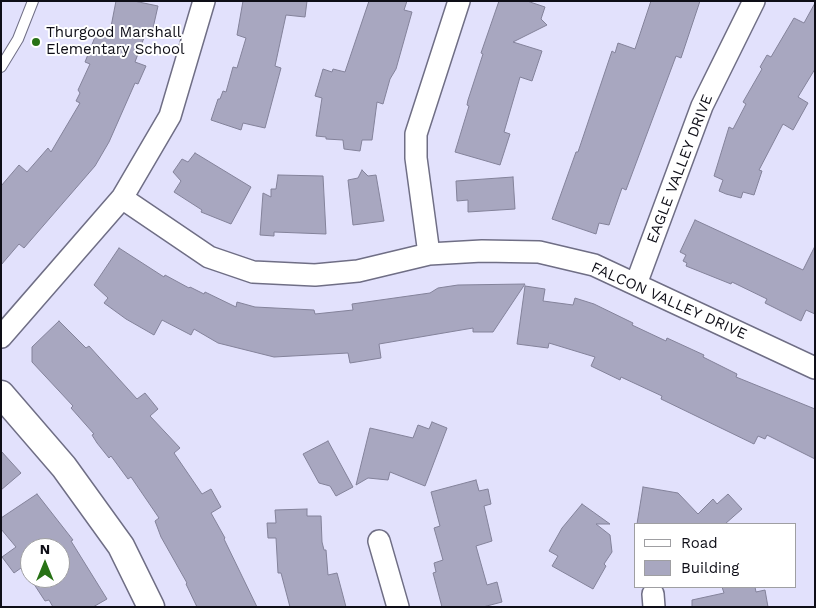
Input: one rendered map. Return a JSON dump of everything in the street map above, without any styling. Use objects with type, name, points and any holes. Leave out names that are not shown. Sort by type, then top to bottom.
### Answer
[{"type":"street","points":[[1,337],[122,198],[170,116],[204,1]]},
{"type":"street","points":[[428,254],[416,158],[416,134],[459,1]]},
{"type":"street","name":"EAGLE VALLEY DRIVE","points":[[636,284],[702,106],[754,1]]},
{"type":"street","name":"FALCON VALLEY DRIVE","points":[[122,198],[209,257],[253,272],[315,275],[358,271],[428,254],[482,251],[539,252],[594,265],[815,368]]},
{"type":"street","points":[[1,394],[29,424],[69,473],[121,546],[151,607]]},
{"type":"street","points":[[379,541],[398,607]]},
{"type":"lane","points":[[1,67],[18,39],[33,1]]},
{"type":"building","points":[[116,1],[134,1],[158,6],[151,37],[145,35],[135,62],[146,66],[138,84],[135,83],[109,142],[95,166],[24,248],[19,244],[1,265],[1,186],[19,165],[27,172],[48,148],[51,152],[80,103],[76,101],[80,93],[78,90],[90,64],[85,62],[97,32],[109,37]]},
{"type":"building","points":[[243,1],[307,1],[305,17],[286,15],[275,66],[281,68],[265,128],[243,123],[241,130],[211,120],[218,99],[220,99],[223,91],[226,92],[233,67],[237,68],[246,38],[237,35]]},
{"type":"building","points":[[369,1],[407,1],[404,10],[412,12],[396,69],[390,79],[383,104],[377,102],[372,140],[362,140],[360,151],[344,149],[343,140],[326,139],[326,137],[316,136],[322,98],[315,96],[323,69],[332,72],[333,69],[345,72]]},
{"type":"building","points":[[499,1],[527,1],[545,7],[541,19],[547,25],[513,42],[542,51],[532,81],[520,77],[504,132],[510,134],[500,165],[455,152],[469,106],[467,105],[468,100],[483,54],[481,53]]},
{"type":"building","points":[[651,1],[700,1],[681,58],[676,56],[626,190],[622,188],[609,225],[599,223],[596,234],[552,219],[576,152],[578,152],[612,51],[615,53],[618,43],[635,49]]},
{"type":"building","points":[[815,3],[815,69],[798,97],[808,103],[793,130],[783,124],[759,170],[762,171],[754,195],[743,192],[741,198],[719,191],[723,180],[714,176],[729,127],[733,129],[746,104],[743,102],[762,69],[760,67],[767,55],[771,57],[794,18],[804,23]]},
{"type":"building","points":[[195,153],[251,187],[231,224],[201,212],[202,210],[174,192],[181,181],[173,172],[182,159],[188,162]]},
{"type":"building","points":[[362,170],[368,176],[376,175],[384,221],[353,225],[348,180],[358,178]]},
{"type":"building","points":[[278,175],[323,176],[326,234],[274,232],[274,236],[260,235],[263,193],[271,197],[271,189],[276,189]]},
{"type":"building","points":[[513,177],[515,209],[468,212],[468,200],[457,201],[456,181]]},
{"type":"building","points":[[695,220],[803,270],[815,246],[815,314],[806,310],[801,321],[765,303],[767,299],[732,282],[731,284],[686,266],[687,263],[683,261],[686,255],[680,252]]},
{"type":"building","points":[[119,248],[164,277],[165,275],[189,288],[204,294],[205,292],[236,307],[237,302],[255,307],[314,310],[315,314],[353,310],[352,304],[430,293],[438,288],[458,285],[525,284],[493,332],[473,332],[473,328],[379,344],[381,358],[350,363],[348,353],[274,357],[218,343],[194,329],[191,335],[162,320],[154,335],[126,319],[104,303],[108,298],[94,285]]},
{"type":"building","points":[[525,286],[545,289],[543,301],[573,305],[575,298],[594,304],[666,341],[667,338],[704,355],[703,357],[737,374],[736,377],[815,409],[815,459],[767,435],[765,439],[758,436],[754,444],[661,399],[662,396],[621,377],[620,380],[591,366],[595,357],[549,343],[548,348],[517,344]]},
{"type":"building","points":[[59,321],[86,348],[89,346],[137,399],[145,393],[158,409],[150,416],[180,448],[174,453],[202,494],[211,489],[221,507],[211,513],[225,538],[257,607],[197,607],[187,583],[161,537],[155,521],[159,518],[131,477],[128,479],[111,456],[109,458],[92,435],[94,434],[71,408],[73,406],[32,362],[32,347]]},
{"type":"building","points":[[432,422],[447,428],[425,486],[390,472],[388,480],[368,478],[356,485],[370,428],[413,438],[418,425],[429,429]]},
{"type":"building","points":[[328,441],[353,487],[336,496],[330,486],[319,483],[303,454]]},
{"type":"building","points":[[1,451],[21,473],[1,490]]},
{"type":"building","points":[[476,480],[479,491],[488,489],[491,504],[484,506],[492,541],[476,546],[487,585],[497,582],[502,602],[483,607],[442,607],[433,573],[436,572],[434,563],[443,560],[434,528],[440,526],[431,492]]},
{"type":"building","points":[[643,487],[678,493],[698,514],[713,499],[717,504],[728,494],[742,509],[726,523],[637,523]]},
{"type":"building","points":[[37,494],[73,540],[71,541],[107,599],[93,607],[53,607],[49,600],[45,601],[37,588],[70,588],[70,538],[20,538],[20,569],[14,573],[2,557],[16,547],[1,529],[1,518]]},
{"type":"building","points":[[582,504],[610,524],[596,524],[610,535],[612,552],[604,564],[606,566],[593,589],[552,566],[558,556],[549,551],[562,528]]},
{"type":"building","points":[[307,509],[307,516],[321,516],[322,542],[324,550],[326,550],[328,575],[337,573],[346,607],[290,607],[281,573],[278,573],[276,538],[268,538],[267,523],[276,523],[275,510]]},
{"type":"building","points":[[722,588],[755,588],[756,592],[765,590],[768,607],[692,607],[692,600],[724,593]]},
{"type":"place","name":"Thurgood Marshall Elementary School","points":[[36,42]]}]
